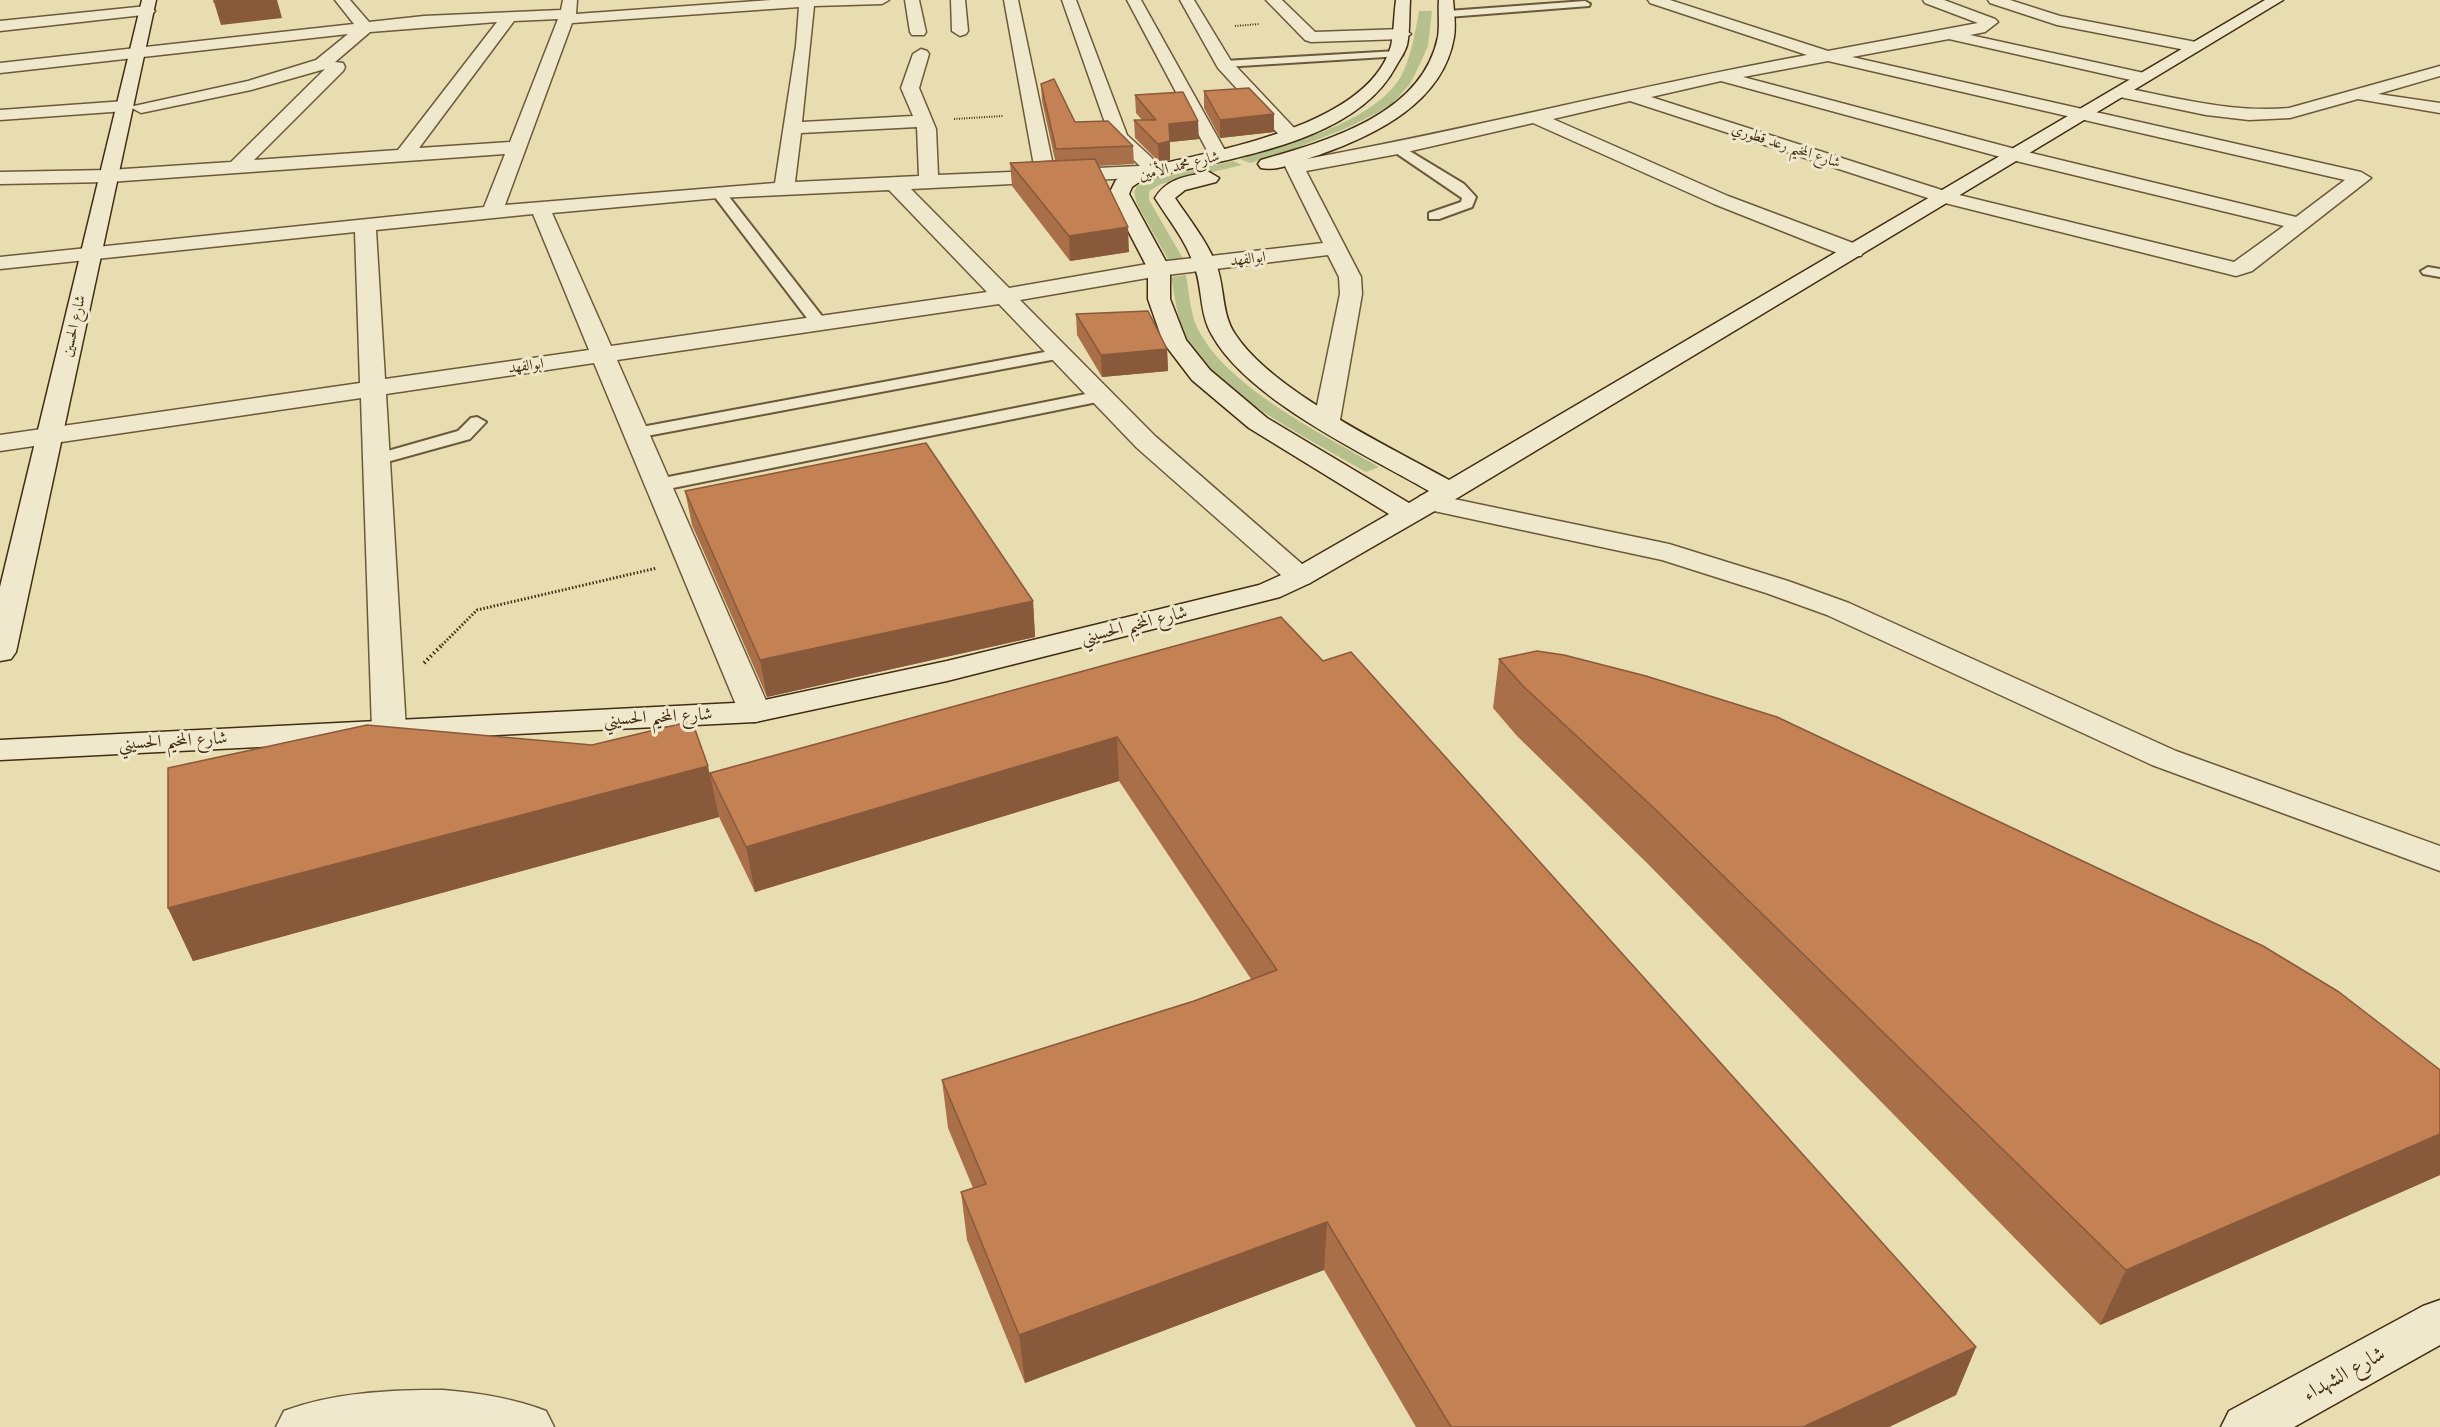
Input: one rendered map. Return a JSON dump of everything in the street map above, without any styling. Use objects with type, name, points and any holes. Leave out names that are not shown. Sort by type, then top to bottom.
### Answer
[{"type":"street","points":[[342,0],[365,28]]},
{"type":"street","points":[[422,0],[424,21]]},
{"type":"street","points":[[0,68],[424,21],[714,4],[882,0]]},
{"type":"street","points":[[912,0],[918,32]]},
{"type":"street","points":[[958,0],[960,31]]},
{"type":"street","points":[[1011,0],[1046,177]]},
{"type":"street","points":[[1070,0],[1119,137],[1138,153],[1153,171]]},
{"type":"street","points":[[1134,0],[1223,165]]},
{"type":"street","points":[[1187,0],[1224,64],[1290,135]]},
{"type":"street","points":[[1273,0],[1311,37],[1400,44]]},
{"type":"street","name":"شارع محمد الأمين","points":[[1404,0],[1400,44],[1390,70],[1371,92],[1336,115],[1178,185],[1166,195],[1205,264],[1211,308],[1225,339],[1244,359],[1279,388],[1327,420],[1429,502]]},
{"type":"street","points":[[1655,0],[1826,56],[2082,115]]},
{"type":"street","points":[[1249,169],[1398,148],[1532,116],[1720,76],[1979,29],[1990,22],[1930,0]]},
{"type":"street","points":[[1995,0],[2057,20],[2196,47]]},
{"type":"street","name":"شارع المخيم الحسيني","points":[[0,750],[388,714],[755,712],[947,671],[1269,591],[1300,577],[1429,502],[2276,0]]},
{"type":"street","points":[[784,188],[804,46],[807,1]]},
{"type":"street","points":[[0,26],[148,6]]},
{"type":"street","name":"شارع الحسين","points":[[0,652],[109,176],[133,107],[137,53],[148,6]]},
{"type":"street","points":[[1292,163],[1358,133],[1397,111],[1413,98],[1435,71],[1442,55],[1448,30],[1447,7]]},
{"type":"street","points":[[492,212],[568,11]]},
{"type":"street","points":[[404,155],[509,17]]},
{"type":"street","points":[[0,116],[133,107],[251,85],[322,64],[365,28]]},
{"type":"street","points":[[1945,35],[2144,78]]},
{"type":"street","points":[[921,54],[910,88],[927,129],[929,181]]},
{"type":"street","points":[[236,167],[337,67],[322,64]]},
{"type":"street","points":[[2121,92],[2230,112],[2264,115],[2290,113],[2440,70]]},
{"type":"street","points":[[1720,76],[2015,155],[2301,224]]},
{"type":"street","name":"شارع المخيم رعد قطوري","points":[[1628,95],[1944,197],[2236,268],[2244,266],[2361,178],[2082,115]]},
{"type":"street","points":[[2352,95],[2440,108]]},
{"type":"street","points":[[1532,116],[1721,200],[1853,251]]},
{"type":"street","points":[[792,128],[924,121]]},
{"type":"street","points":[[0,178],[109,176],[518,147]]},
{"type":"street","points":[[1292,163],[1350,277],[1351,294],[1327,420]]},
{"type":"street","name":"شارع محمد الأمين","points":[[1223,165],[1153,171],[1128,180],[1119,188],[1119,194],[1159,269],[1159,299],[1167,324],[1188,359],[1215,389],[1258,423],[1429,502]]},
{"type":"street","points":[[0,263],[492,212],[718,192],[1153,171]]},
{"type":"street","points":[[893,182],[1146,442],[1300,577]]},
{"type":"street","points":[[540,208],[755,712]]},
{"type":"street","points":[[365,225],[388,714]]},
{"type":"street","name":"ابوالفهد","points":[[0,443],[1004,296],[1159,269],[1337,248]]},
{"type":"street","points":[[1429,502],[1669,553],[1778,587],[1848,614],[2164,758],[2440,859]]},
{"type":"street","name":"شارع الشهداء","points":[[2247,1427],[2440,1321]]},
{"type":"street","points":[[302,1427],[352,1417],[421,1412],[481,1416],[528,1427]]},
{"type":"lane","points":[[1447,7],[1585,4]]},
{"type":"lane","points":[[1224,64],[1400,44]]},
{"type":"lane","points":[[1398,148],[1469,197],[1467,204],[1434,216]]},
{"type":"lane","points":[[718,192],[819,323]]},
{"type":"lane","points":[[636,433],[1061,354]]},
{"type":"lane","points":[[658,485],[1101,396]]},
{"type":"lane","points":[[376,460],[464,435],[477,422]]},
{"type":"path","points":[[924,121],[1034,114]]},
{"type":"path","points":[[388,714],[477,610],[690,560]]},
{"type":"green space","points":[[1419,11],[1432,11],[1428,46],[1410,84],[1389,107],[1349,127],[1281,154],[1250,163],[1240,159],[1327,130],[1370,107],[1387,94],[1400,78],[1407,63]]},
{"type":"green space","points":[[1233,161],[1242,165],[1161,184],[1149,191],[1149,200],[1185,262],[1170,263],[1137,204],[1134,192],[1137,186],[1154,179]]},
{"type":"green space","points":[[1186,275],[1196,325],[1209,347],[1228,368],[1251,388],[1304,424],[1379,467],[1366,472],[1267,414],[1219,378],[1200,359],[1187,339],[1181,324],[1171,277]]},
{"type":"building","points":[[1054,79],[1075,122],[1108,121],[1133,146],[1056,149],[1041,84]]},
{"type":"building","points":[[1249,88],[1274,114],[1220,120],[1204,91]]},
{"type":"building","points":[[1183,92],[1198,121],[1169,124],[1170,141],[1158,144],[1134,120],[1156,120],[1135,95]]},
{"type":"building","points":[[1095,159],[1128,227],[1069,236],[1010,163]]},
{"type":"building","points":[[1148,311],[1167,349],[1101,355],[1076,314]]},
{"type":"building","points":[[926,443],[1033,601],[760,660],[685,491]]},
{"type":"building","points":[[1281,617],[1323,661],[1351,652],[1976,1347],[1803,1427],[1451,1427],[1327,1222],[1019,1335],[961,1192],[986,1184],[942,1080],[1194,1001],[1277,970],[1117,737],[746,847],[710,773]]},
{"type":"building","points":[[1537,651],[1564,655],[1646,676],[1777,717],[2263,946],[2339,992],[2440,1070],[2440,1134],[2126,1270],[1657,811],[1523,686],[1499,659]]},
{"type":"building","points":[[692,721],[708,766],[168,908],[168,768],[367,725],[592,745]]}]
